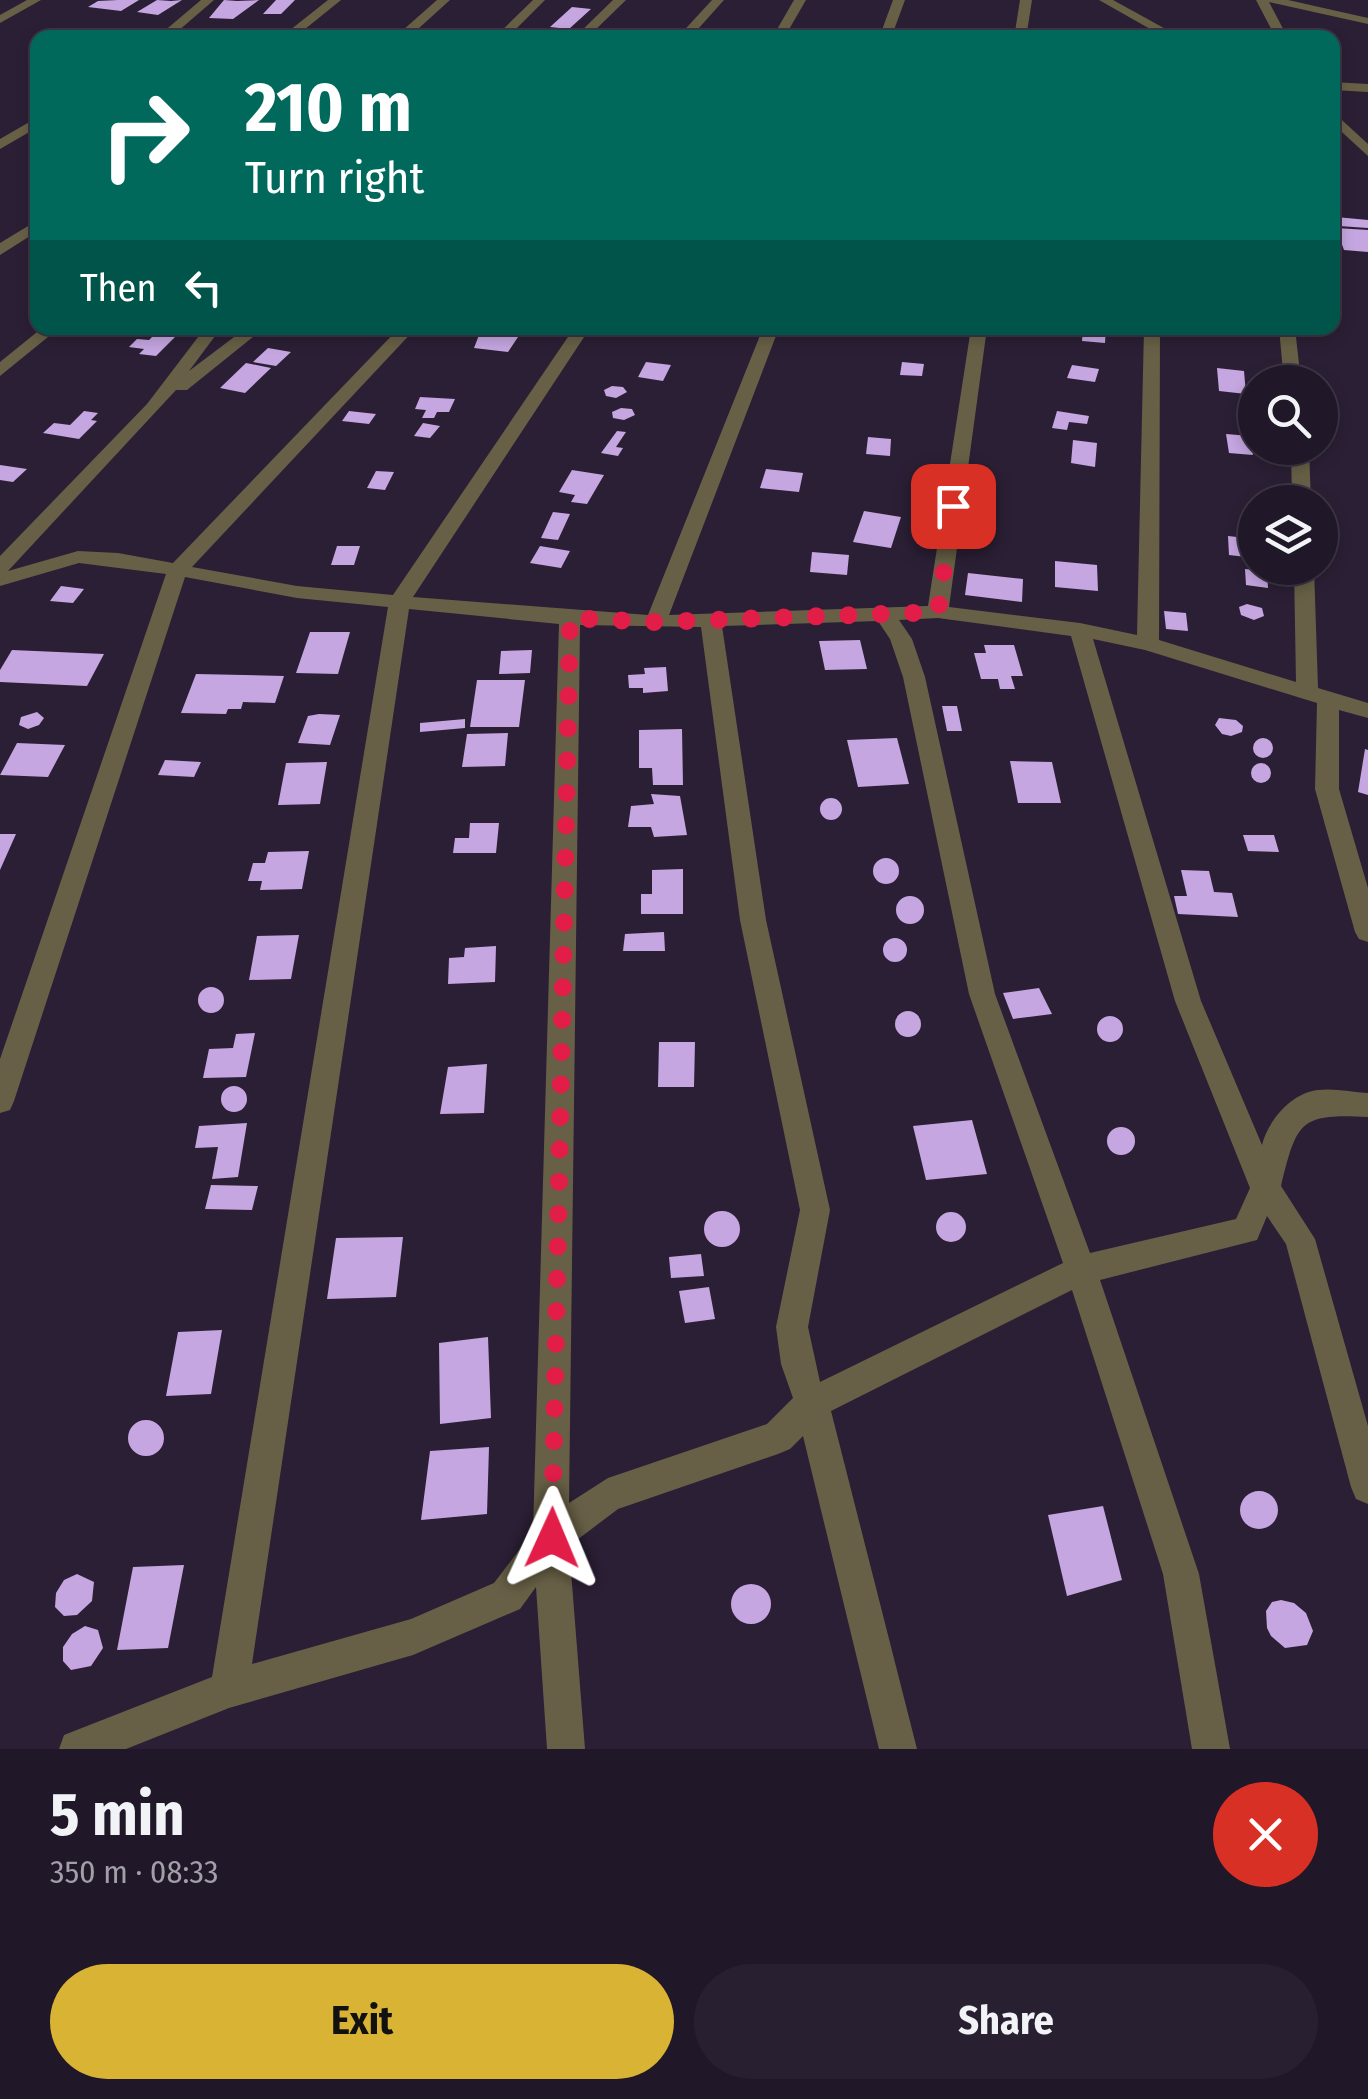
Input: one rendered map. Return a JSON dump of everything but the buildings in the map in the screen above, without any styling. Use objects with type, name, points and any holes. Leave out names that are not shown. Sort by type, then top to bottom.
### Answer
[{"type":"street","points":[[0,20],[35,0]]},
{"type":"street","points":[[172,30],[208,0]]},
{"type":"street","points":[[296,30],[335,0]]},
{"type":"street","points":[[409,30],[444,0]]},
{"type":"street","points":[[508,30],[539,0]]},
{"type":"street","points":[[588,30],[620,0]]},
{"type":"street","points":[[690,30],[718,0]]},
{"type":"street","points":[[783,30],[800,0]]},
{"type":"street","points":[[888,30],[899,0]]},
{"type":"street","points":[[1021,30],[1026,0]]},
{"type":"street","points":[[1105,0],[1160,30]]},
{"type":"street","points":[[1262,0],[1278,30]]},
{"type":"street","points":[[1274,0],[1368,21]]},
{"type":"street","points":[[1142,21],[1145,30]]},
{"type":"street","points":[[1340,86],[1368,88]]},
{"type":"street","points":[[1340,118],[1368,132]]},
{"type":"street","points":[[1340,122],[1368,152]]},
{"type":"street","points":[[0,145],[30,127]]},
{"type":"street","points":[[0,250],[30,229]]},
{"type":"street","points":[[0,371],[42,335]]},
{"type":"street","points":[[0,568],[153,408],[208,335]]},
{"type":"street","points":[[153,408],[247,335]]},
{"type":"street","points":[[0,1101],[178,571],[401,335]]},
{"type":"street","points":[[229,1688],[400,600],[577,335]]},
{"type":"street","points":[[656,622],[768,335]]},
{"type":"street","points":[[938,612],[978,335]]},
{"type":"street","points":[[1148,644],[1152,335]]},
{"type":"street","points":[[1289,335],[1291,365]]},
{"type":"street","points":[[0,580],[78,557],[118,559],[297,592],[570,618],[656,622],[938,612],[1080,630],[1148,644],[1368,710]]},
{"type":"street","points":[[1306,585],[1327,789],[1368,932]]},
{"type":"street","points":[[883,612],[901,639],[914,677],[982,994],[1081,1270],[1181,1574],[1211,1749]]},
{"type":"street","points":[[566,1749],[552,1538],[570,618]]},
{"type":"street","points":[[710,618],[752,920],[815,1210],[792,1327],[797,1364],[812,1403],[898,1749]]},
{"type":"street","points":[[1080,630],[1188,1000],[1266,1188],[1300,1239],[1368,1487]]},
{"type":"street","points":[[78,1749],[229,1688],[413,1637],[507,1596],[552,1538],[608,1495],[778,1437],[812,1403],[1081,1270],[1246,1230],[1266,1188],[1281,1128],[1317,1102],[1368,1104]]},
{"type":"route","points":[[552,1538],[570,618],[656,622],[938,612],[953,506]]}]
